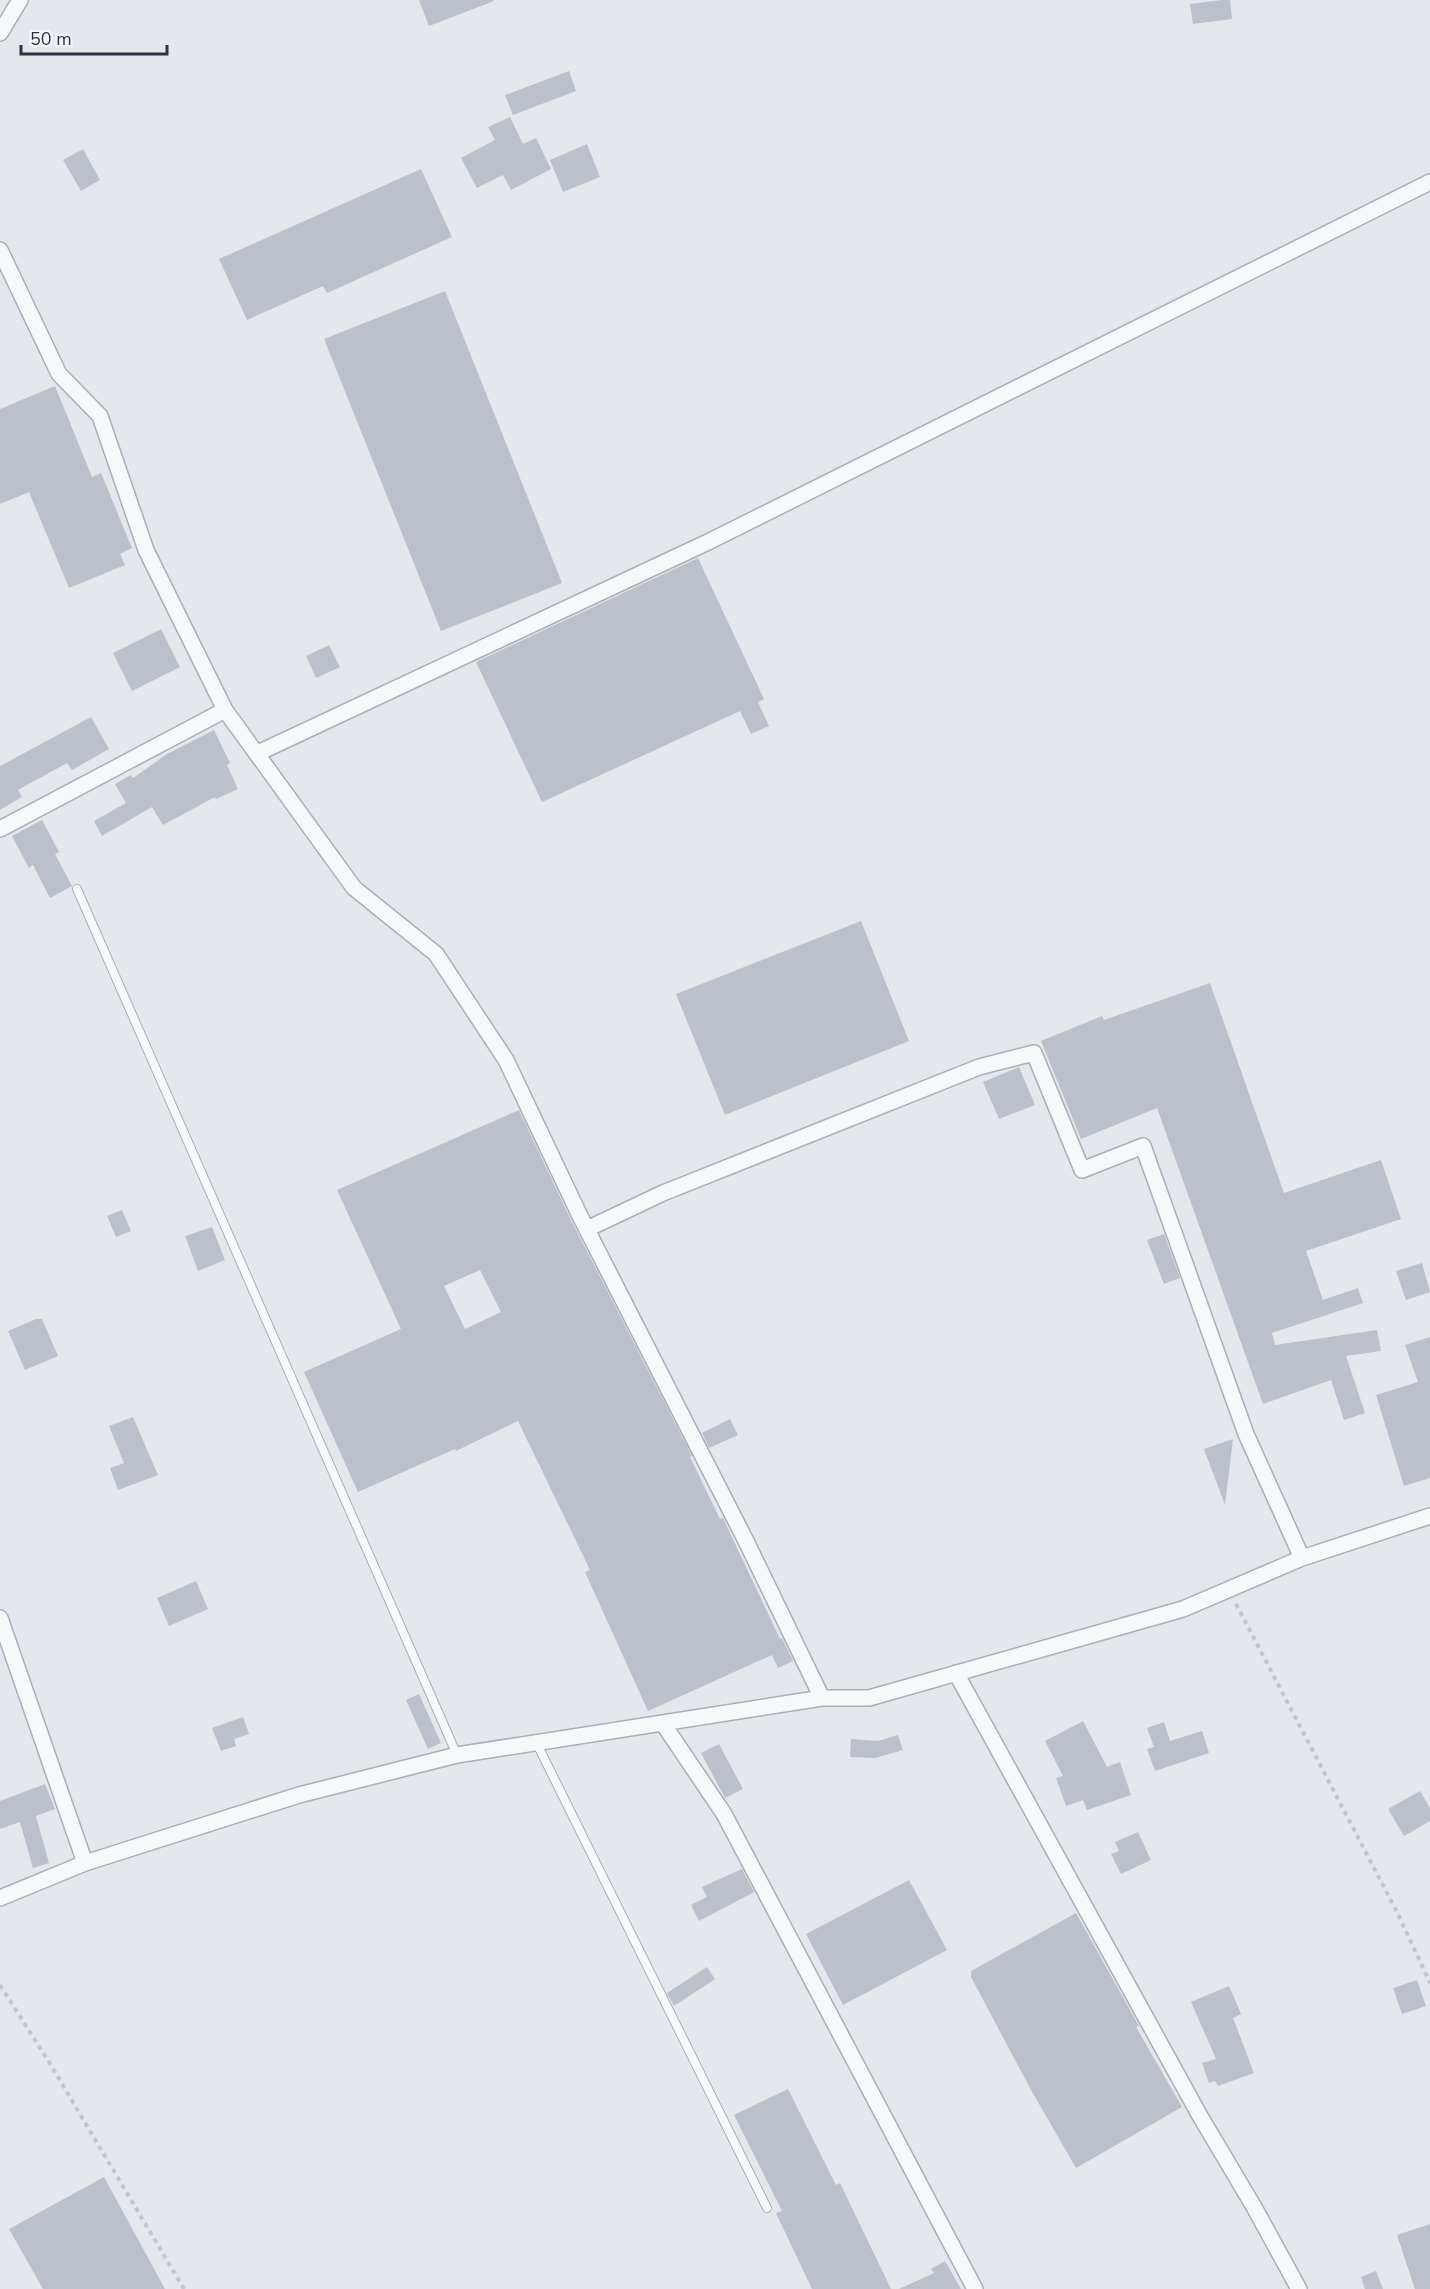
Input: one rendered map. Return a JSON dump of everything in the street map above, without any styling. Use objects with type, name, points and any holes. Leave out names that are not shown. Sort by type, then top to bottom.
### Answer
[{"type":"street","points":[[0,33],[20,0]]},
{"type":"street","points":[[258,753],[708,542],[1430,182]]},
{"type":"street","points":[[0,250],[59,374],[100,416],[146,550],[225,710],[354,888],[436,954],[506,1060],[588,1230],[695,1445],[746,1541],[822,1698]]},
{"type":"street","points":[[0,829],[225,710]]},
{"type":"street","points":[[588,1230],[663,1193],[979,1067],[1034,1053],[1082,1170],[1143,1146],[1246,1434],[1302,1558]]},
{"type":"street","points":[[0,1898],[85,1863],[299,1795],[457,1755],[664,1725],[822,1698],[869,1698],[1183,1609],[1302,1558],[1430,1516]]},
{"type":"street","points":[[0,1618],[85,1863]]},
{"type":"street","points":[[956,1673],[1200,2116],[1299,2289]]},
{"type":"street","points":[[664,1725],[724,1814],[975,2289]]},
{"type":"lane","points":[[77,889],[457,1755]]},
{"type":"lane","points":[[537,1744],[767,2208]]},
{"type":"path","points":[[1229,1590],[1392,1902],[1430,1983]]},
{"type":"path","points":[[0,1985],[49,2062],[184,2289]]},
{"type":"building","points":[[419,0],[493,0],[494,1],[429,26]]},
{"type":"building","points":[[1230,0],[1232,19],[1193,24],[1190,4]]},
{"type":"building","points":[[569,71],[576,91],[513,115],[505,95]]},
{"type":"building","points":[[510,117],[523,144],[536,138],[551,169],[511,190],[503,175],[477,188],[461,158],[495,140],[488,127]]},
{"type":"building","points":[[587,144],[600,177],[563,192],[550,160]]},
{"type":"building","points":[[83,149],[100,180],[81,191],[63,160]]},
{"type":"building","points":[[421,169],[452,237],[327,293],[323,286],[247,320],[219,259]]},
{"type":"building","points":[[445,291],[562,583],[441,631],[324,339]]},
{"type":"building","points":[[55,386],[92,477],[101,473],[132,548],[120,554],[125,565],[69,588],[29,492],[0,504],[0,409]]},
{"type":"building","points":[[698,558],[764,699],[758,702],[769,726],[751,734],[740,711],[542,802],[476,662]]},
{"type":"building","points":[[161,629],[180,667],[132,691],[113,653]]},
{"type":"building","points":[[329,645],[340,667],[316,678],[306,656]]},
{"type":"building","points":[[91,717],[109,749],[72,770],[67,763],[18,790],[22,797],[0,810],[0,766]]},
{"type":"building","points":[[214,730],[230,763],[227,765],[238,789],[216,799],[215,797],[163,825],[152,807],[102,836],[94,821],[126,803],[115,784],[131,775],[133,778],[167,754]]},
{"type":"building","points":[[42,820],[59,852],[55,854],[72,886],[50,898],[33,865],[29,868],[12,836]]},
{"type":"building","points":[[861,921],[909,1041],[725,1115],[676,994]]},
{"type":"building","points":[[1210,983],[1284,1193],[1381,1160],[1401,1219],[1306,1251],[1323,1300],[1358,1288],[1363,1303],[1272,1333],[1275,1345],[1377,1330],[1381,1351],[1346,1356],[1365,1413],[1344,1420],[1331,1380],[1263,1404],[1157,1108],[1081,1139],[1041,1041],[1102,1016],[1104,1020]]},
{"type":"building","points":[[1019,1067],[1035,1105],[999,1119],[983,1082]]},
{"type":"building","points":[[519,1110],[571,1220],[692,1456],[690,1457],[720,1519],[723,1518],[780,1639],[782,1638],[793,1661],[778,1668],[772,1655],[648,1711],[585,1572],[590,1570],[518,1421],[456,1451],[455,1449],[358,1492],[304,1372],[401,1329],[337,1190]],"holes":[[[480,1270],[501,1312],[465,1329],[444,1286]]]},
{"type":"building","points":[[122,1210],[131,1231],[116,1237],[107,1216]]},
{"type":"building","points":[[212,1227],[225,1260],[198,1271],[185,1236]]},
{"type":"building","points":[[1164,1234],[1180,1278],[1164,1284],[1147,1240]]},
{"type":"building","points":[[1422,1263],[1430,1292],[1406,1300],[1396,1271]]},
{"type":"building","points":[[36,1319],[42,1319],[58,1356],[25,1370],[8,1331]]},
{"type":"building","points":[[1430,1337],[1430,1478],[1404,1486],[1376,1395],[1418,1382],[1405,1345]]},
{"type":"building","points":[[133,1417],[158,1475],[118,1490],[110,1468],[124,1463],[109,1426]]},
{"type":"building","points":[[730,1419],[738,1435],[709,1448],[702,1433]]},
{"type":"building","points":[[1233,1439],[1225,1505],[1204,1449]]},
{"type":"building","points":[[196,1581],[208,1609],[169,1626],[157,1598]]},
{"type":"building","points":[[419,1694],[441,1743],[428,1749],[406,1700]]},
{"type":"building","points":[[243,1717],[249,1734],[234,1739],[236,1746],[221,1751],[212,1728]]},
{"type":"building","points":[[1083,1721],[1107,1767],[1120,1762],[1131,1795],[1087,1810],[1083,1800],[1066,1806],[1056,1778],[1063,1776],[1045,1741]]},
{"type":"building","points":[[1164,1722],[1170,1741],[1202,1731],[1209,1753],[1155,1771],[1147,1749],[1154,1747],[1147,1728]]},
{"type":"building","points":[[898,1735],[903,1750],[875,1758],[850,1757],[851,1739],[878,1741]]},
{"type":"building","points":[[719,1744],[743,1789],[725,1798],[701,1753]]},
{"type":"building","points":[[45,1784],[55,1809],[36,1816],[49,1863],[33,1868],[20,1822],[0,1829],[0,1801]]},
{"type":"building","points":[[1420,1791],[1430,1808],[1430,1821],[1404,1836],[1388,1809]]},
{"type":"building","points":[[1138,1832],[1151,1860],[1121,1874],[1111,1854],[1119,1851],[1115,1842]]},
{"type":"building","points":[[742,1869],[754,1892],[699,1921],[691,1905],[707,1897],[702,1887]]},
{"type":"building","points":[[909,1880],[947,1950],[843,2005],[806,1934]]},
{"type":"building","points":[[1076,1913],[1139,2026],[1136,2027],[1182,2107],[1076,2168],[1031,2090],[971,1977],[971,1971]]},
{"type":"building","points":[[707,1967],[715,1979],[674,2006],[667,1993]]},
{"type":"building","points":[[1417,1980],[1426,2006],[1402,2014],[1393,1988]]},
{"type":"building","points":[[1229,1986],[1241,2014],[1233,2018],[1254,2073],[1218,2086],[1215,2081],[1209,2083],[1202,2063],[1216,2059],[1191,2002]]},
{"type":"building","points":[[788,2089],[836,2185],[840,2183],[891,2289],[812,2289],[776,2213],[782,2211],[734,2115]]},
{"type":"building","points":[[104,2177],[165,2289],[43,2289],[9,2229]]},
{"type":"building","points":[[1430,2224],[1430,2289],[1415,2289],[1397,2235]]},
{"type":"building","points":[[945,2261],[961,2289],[899,2289],[934,2273],[931,2269]]},
{"type":"building","points":[[1376,2271],[1383,2289],[1365,2289],[1361,2277]]}]
